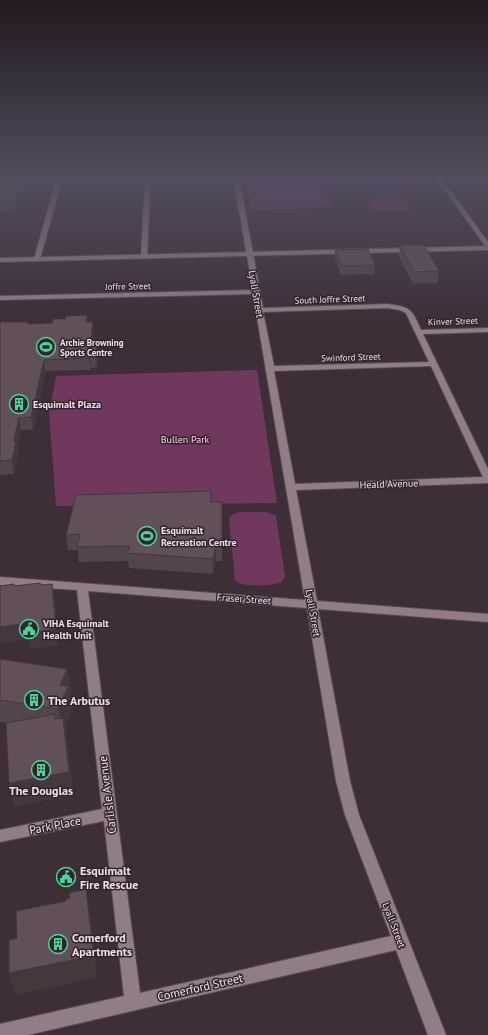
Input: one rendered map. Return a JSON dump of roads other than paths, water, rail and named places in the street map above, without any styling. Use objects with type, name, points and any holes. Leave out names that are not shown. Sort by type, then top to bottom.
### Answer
[{"type":"street","points":[[36,259],[46,225]]},
{"type":"street","points":[[144,256],[146,225]]},
{"type":"street","name":"Lyall Street","points":[[244,225],[343,781],[352,815],[438,1035]]},
{"type":"street","points":[[472,225],[488,247]]},
{"type":"street","points":[[0,260],[488,247]]},
{"type":"street","name":"Joffre Street","points":[[0,298],[256,292]]},
{"type":"street","name":"South Joffre Street","points":[[259,310],[387,306],[402,308]]},
{"type":"street","name":"Heald Avenue","points":[[291,487],[488,479],[411,314],[402,308]]},
{"type":"street","name":"Kinver Street","points":[[419,332],[488,330]]},
{"type":"street","name":"Swinford Street","points":[[270,369],[434,364]]},
{"type":"street","name":"Fraser Street","points":[[0,581],[488,618]]},
{"type":"street","name":"Carlisle Avenue","points":[[82,587],[133,1002]]},
{"type":"street","name":"Park Place","points":[[0,836],[110,814]]},
{"type":"street","name":"Comerford Street","points":[[0,1033],[400,941]]},
{"type":"place","name":"Archie Browning Sports Centre","points":[[46,347]]},
{"type":"place","name":"Esquimalt Plaza","points":[[19,404]]},
{"type":"place","name":"Esquimalt Recreation Centre","points":[[147,536]]},
{"type":"place","name":"VIHA Esquimalt Health Unit","points":[[29,629]]},
{"type":"place","name":"The Arbutus","points":[[34,700]]},
{"type":"place","name":"The Douglas","points":[[41,770]]},
{"type":"place","name":"Esquimalt Fire Rescue","points":[[66,877]]},
{"type":"place","name":"Comerford Apartments","points":[[58,944]]},
{"type":"park label","name":"Bullen Park","points":[[185,439]]}]
